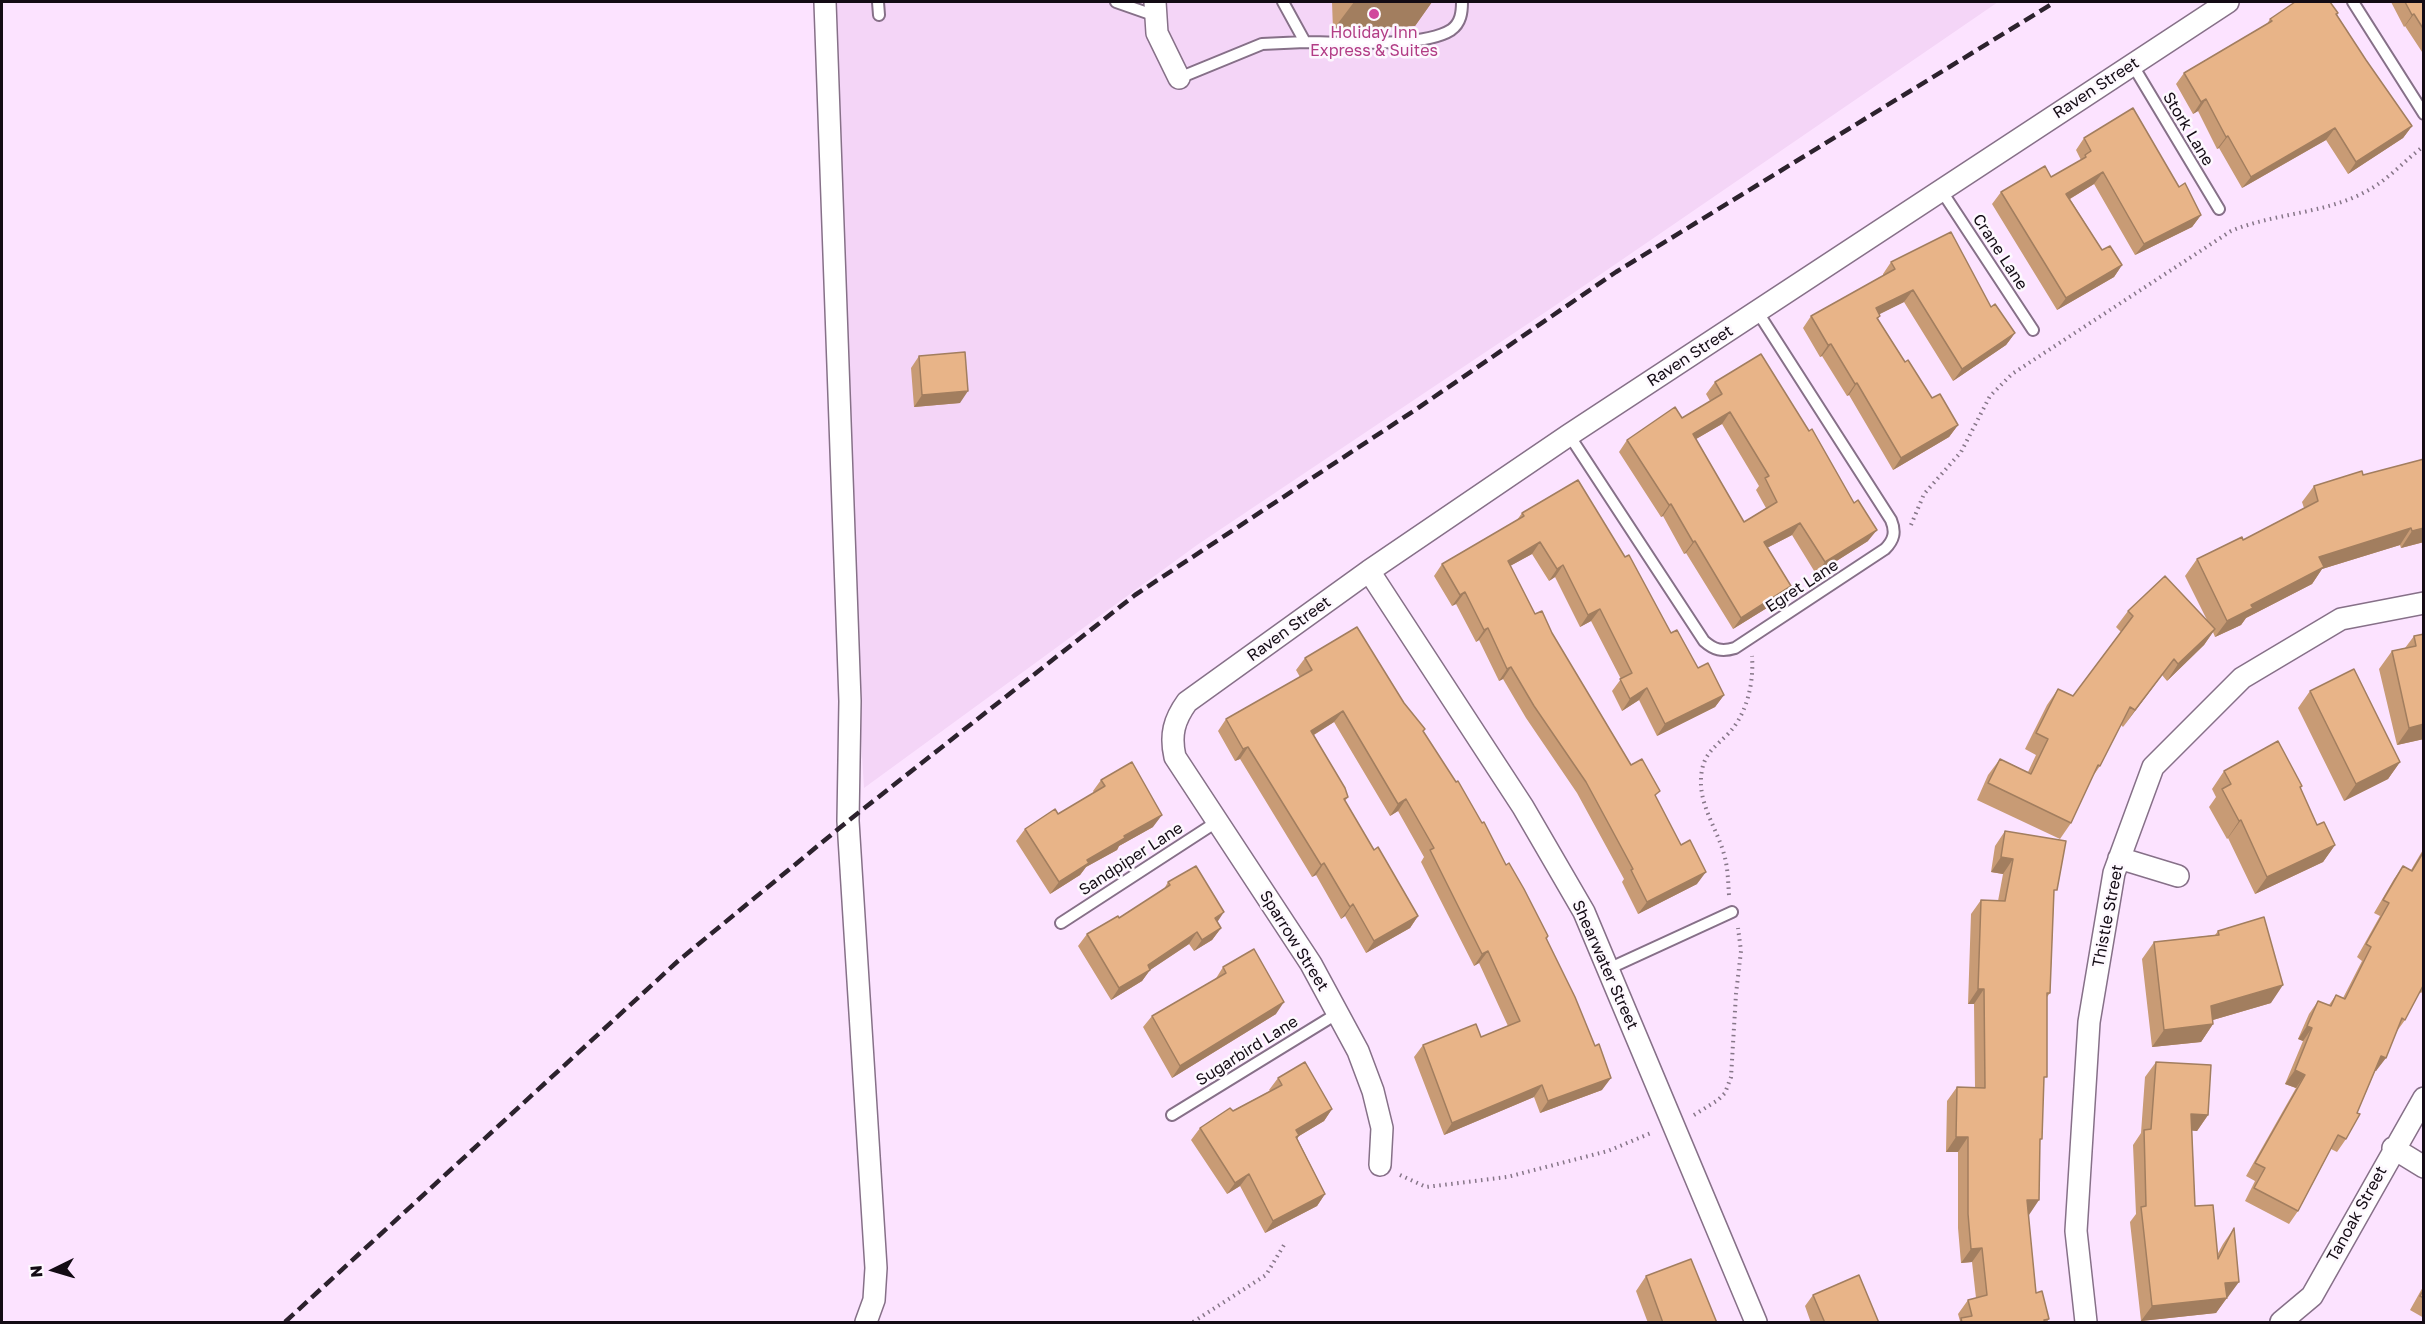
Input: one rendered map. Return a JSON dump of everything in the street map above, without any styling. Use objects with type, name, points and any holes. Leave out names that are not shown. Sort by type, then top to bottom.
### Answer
[{"type":"street","points":[[825,2],[850,701],[848,820],[876,1268],[874,1300],[866,1323]]},
{"type":"street","name":"Raven Street","points":[[1173,731],[1178,715],[1187,702],[1369,571],[1569,435],[2228,2]]},
{"type":"street","points":[[1155,9],[1157,33],[1179,78]]},
{"type":"street","name":"Shearwater Street","points":[[1369,571],[1523,807],[1584,912],[1756,1323]]},
{"type":"street","name":"Thistle Street","points":[[2086,1323],[2076,1231],[2089,1022],[2114,873],[2153,767],[2242,678],[2341,619],[2424,603]]},
{"type":"street","name":"Sparrow Street","points":[[1173,731],[1175,758],[1311,964],[1358,1051],[1373,1091],[1382,1128],[1380,1165]]},
{"type":"street","points":[[2120,858],[2178,876]]},
{"type":"street","name":"Tanoak Street","points":[[2281,1323],[2312,1296],[2393,1148],[2424,1098]]},
{"type":"street","points":[[2393,1148],[2424,1167]]},
{"type":"lane","points":[[878,2],[879,15]]},
{"type":"lane","points":[[1116,2],[1155,9]]},
{"type":"lane","points":[[1283,2],[1305,42]]},
{"type":"lane","points":[[1179,78],[1262,44],[1413,41],[1432,37],[1452,29],[1462,15],[1462,2]]},
{"type":"lane","points":[[2353,2],[2424,114]]},
{"type":"lane","name":"Stork Lane","points":[[2132,64],[2219,209]]},
{"type":"lane","name":"Crane Lane","points":[[1941,190],[2032,330]]},
{"type":"lane","points":[[1757,312],[1892,520],[1895,528],[1894,537]]},
{"type":"lane","name":"Egret Lane","points":[[1569,435],[1704,641],[1712,648],[1727,650],[1750,638],[1885,549],[1894,537]]},
{"type":"lane","name":"Sandpiper Lane","points":[[1061,923],[1218,821]]},
{"type":"lane","points":[[1608,969],[1732,912]]},
{"type":"lane","name":"Sugarbird Lane","points":[[1172,1115],[1338,1013]]},
{"type":"path","points":[[1894,537],[1910,528],[1924,494],[1961,452],[1990,396],[2012,374],[2231,231],[2255,222],[2331,205],[2355,197],[2380,183],[2424,146]]},
{"type":"path","points":[[1380,1165],[1426,1187],[1507,1177],[1608,1151],[1712,1106],[1725,1093],[1731,1077],[1736,994],[1742,951],[1741,939],[1732,912],[1725,856],[1705,807],[1700,781],[1706,756],[1735,725],[1743,712],[1751,681],[1750,638]]},
{"type":"path","points":[[1193,1323],[1266,1275],[1284,1245]]},
{"type":"shaded area","points":[[825,2],[1998,2],[1553,307],[1197,545],[864,788],[833,282]]},
{"type":"building","points":[[2295,2],[2330,2],[2366,60],[2412,126],[2356,162],[2335,128],[2251,177],[2206,99],[2201,102],[2184,73],[2272,21],[2270,19]]},
{"type":"building","points":[[2405,2],[2424,2],[2424,30],[2414,14],[2412,15]]},
{"type":"building","points":[[2133,108],[2179,187],[2185,183],[2201,215],[2144,244],[2103,172],[2066,194],[2102,250],[2110,246],[2122,265],[2066,298],[2001,192],[2045,166],[2051,177],[2086,157],[2085,155],[2091,151],[2084,138]]},
{"type":"building","points":[[1951,232],[1991,307],[1995,304],[2015,333],[1962,369],[1913,290],[1876,308],[1880,316],[1877,318],[1905,362],[1908,360],[1932,398],[1940,394],[1958,425],[1901,458],[1857,383],[1855,384],[1831,344],[1828,345],[1811,316],[1895,269],[1891,262]]},
{"type":"building","points":[[965,352],[968,391],[922,395],[919,356]]},
{"type":"building","points":[[1761,354],[1809,431],[1812,429],[1854,503],[1858,500],[1877,530],[1825,562],[1800,523],[1764,542],[1791,586],[1741,618],[1695,541],[1693,542],[1671,504],[1669,505],[1627,440],[1675,407],[1682,418],[1722,394],[1715,382]],"holes":[[[1730,412],[1769,476],[1765,478],[1777,502],[1744,522],[1693,434]]]},
{"type":"building","points":[[2424,459],[2424,528],[2412,531],[2411,528],[2319,557],[2324,567],[2251,605],[2253,608],[2227,621],[2197,559],[2242,537],[2243,540],[2318,501],[2314,486],[2362,471],[2363,475]]},
{"type":"building","points":[[1578,480],[1625,557],[1629,555],[1671,633],[1677,630],[1698,668],[1708,663],[1724,695],[1665,724],[1647,688],[1630,699],[1620,679],[1632,673],[1600,609],[1588,615],[1563,565],[1557,569],[1540,542],[1508,561],[1535,614],[1542,611],[1552,633],[1631,765],[1642,759],[1660,791],[1655,795],[1681,845],[1690,840],[1706,872],[1647,902],[1631,870],[1633,869],[1586,782],[1534,706],[1511,667],[1507,669],[1488,628],[1484,630],[1465,592],[1460,595],[1442,564],[1524,516],[1522,513]]},
{"type":"building","points":[[2165,576],[2215,629],[2178,664],[2174,659],[2135,710],[2130,707],[2100,766],[2098,765],[2071,823],[1988,783],[2000,759],[2031,774],[2048,739],[2036,733],[2058,689],[2073,696],[2133,616],[2128,611]]},
{"type":"building","points":[[1357,627],[1404,703],[1425,729],[1423,731],[1456,782],[1458,781],[1482,823],[1484,822],[1506,865],[1509,863],[1524,889],[1548,936],[1546,938],[1575,997],[1595,1046],[1599,1044],[1611,1078],[1548,1101],[1542,1085],[1452,1123],[1423,1045],[1476,1024],[1481,1037],[1520,1021],[1488,951],[1482,954],[1430,850],[1434,848],[1406,799],[1398,804],[1343,711],[1311,731],[1345,788],[1348,797],[1344,799],[1374,850],[1378,847],[1418,916],[1374,941],[1353,904],[1350,907],[1324,863],[1321,865],[1248,747],[1243,749],[1226,719],[1312,670],[1305,658]]},
{"type":"building","points":[[2424,634],[2424,724],[2409,728],[2392,651],[2416,646],[2414,636]]},
{"type":"building","points":[[2354,669],[2400,762],[2356,784],[2310,691]]},
{"type":"building","points":[[2278,741],[2302,786],[2300,787],[2317,825],[2324,822],[2335,845],[2267,877],[2241,820],[2239,821],[2222,789],[2231,784],[2224,771]]},
{"type":"building","points":[[1132,762],[1162,815],[1087,860],[1089,863],[1059,882],[1025,829],[1055,809],[1058,814],[1105,786],[1101,780]]},
{"type":"building","points":[[2005,831],[2066,841],[2057,890],[2054,890],[2050,993],[2047,993],[2047,1077],[2044,1077],[2039,1200],[2027,1200],[2036,1293],[2042,1291],[2049,1319],[2044,1320],[2045,1323],[1962,1323],[1961,1318],[1972,1316],[1968,1300],[1987,1295],[1982,1248],[1971,1249],[1968,1214],[1968,1137],[1956,1137],[1957,1087],[1985,1088],[1984,989],[1978,989],[1981,900],[2005,901],[2013,859],[2001,857]]},
{"type":"building","points":[[2424,851],[2424,984],[2405,1020],[2402,1018],[2386,1058],[2381,1056],[2357,1113],[2360,1114],[2346,1139],[2338,1135],[2298,1211],[2254,1188],[2265,1168],[2255,1163],[2305,1075],[2295,1070],[2312,1028],[2307,1026],[2318,1001],[2331,1006],[2336,995],[2345,999],[2371,947],[2366,944],[2389,903],[2383,900],[2403,866],[2412,871]]},
{"type":"building","points":[[1196,866],[1224,912],[1215,918],[1221,928],[1202,940],[1197,932],[1148,965],[1150,970],[1119,988],[1087,934],[1118,916],[1119,918],[1170,885],[1168,882]]},
{"type":"building","points":[[2264,917],[2283,985],[2211,1006],[2213,1024],[2164,1030],[2154,942],[2219,935],[2218,931]]},
{"type":"building","points":[[1254,949],[1284,1002],[1180,1066],[1152,1016],[1226,973],[1223,967]]},
{"type":"building","points":[[1305,1062],[1332,1109],[1296,1130],[1299,1135],[1296,1137],[1325,1194],[1273,1221],[1249,1174],[1235,1183],[1200,1128],[1230,1108],[1233,1111],[1282,1085],[1278,1078]]},
{"type":"building","points":[[2156,1062],[2211,1065],[2208,1115],[2191,1114],[2195,1206],[2213,1205],[2218,1259],[2234,1228],[2239,1282],[2225,1283],[2227,1298],[2152,1306],[2141,1207],[2146,1206],[2144,1130],[2151,1129]]},
{"type":"building","points":[[1691,1259],[1717,1323],[1663,1323],[1646,1276]]},
{"type":"building","points":[[1859,1275],[1879,1323],[1825,1323],[1813,1295]]},
{"type":"railway","points":[[285,1322],[678,961],[848,821],[1135,595],[1418,408],[1616,272],[2055,2]]},
{"type":"place","name":"Holiday Inn Express & Suites","points":[[1374,14]]}]
